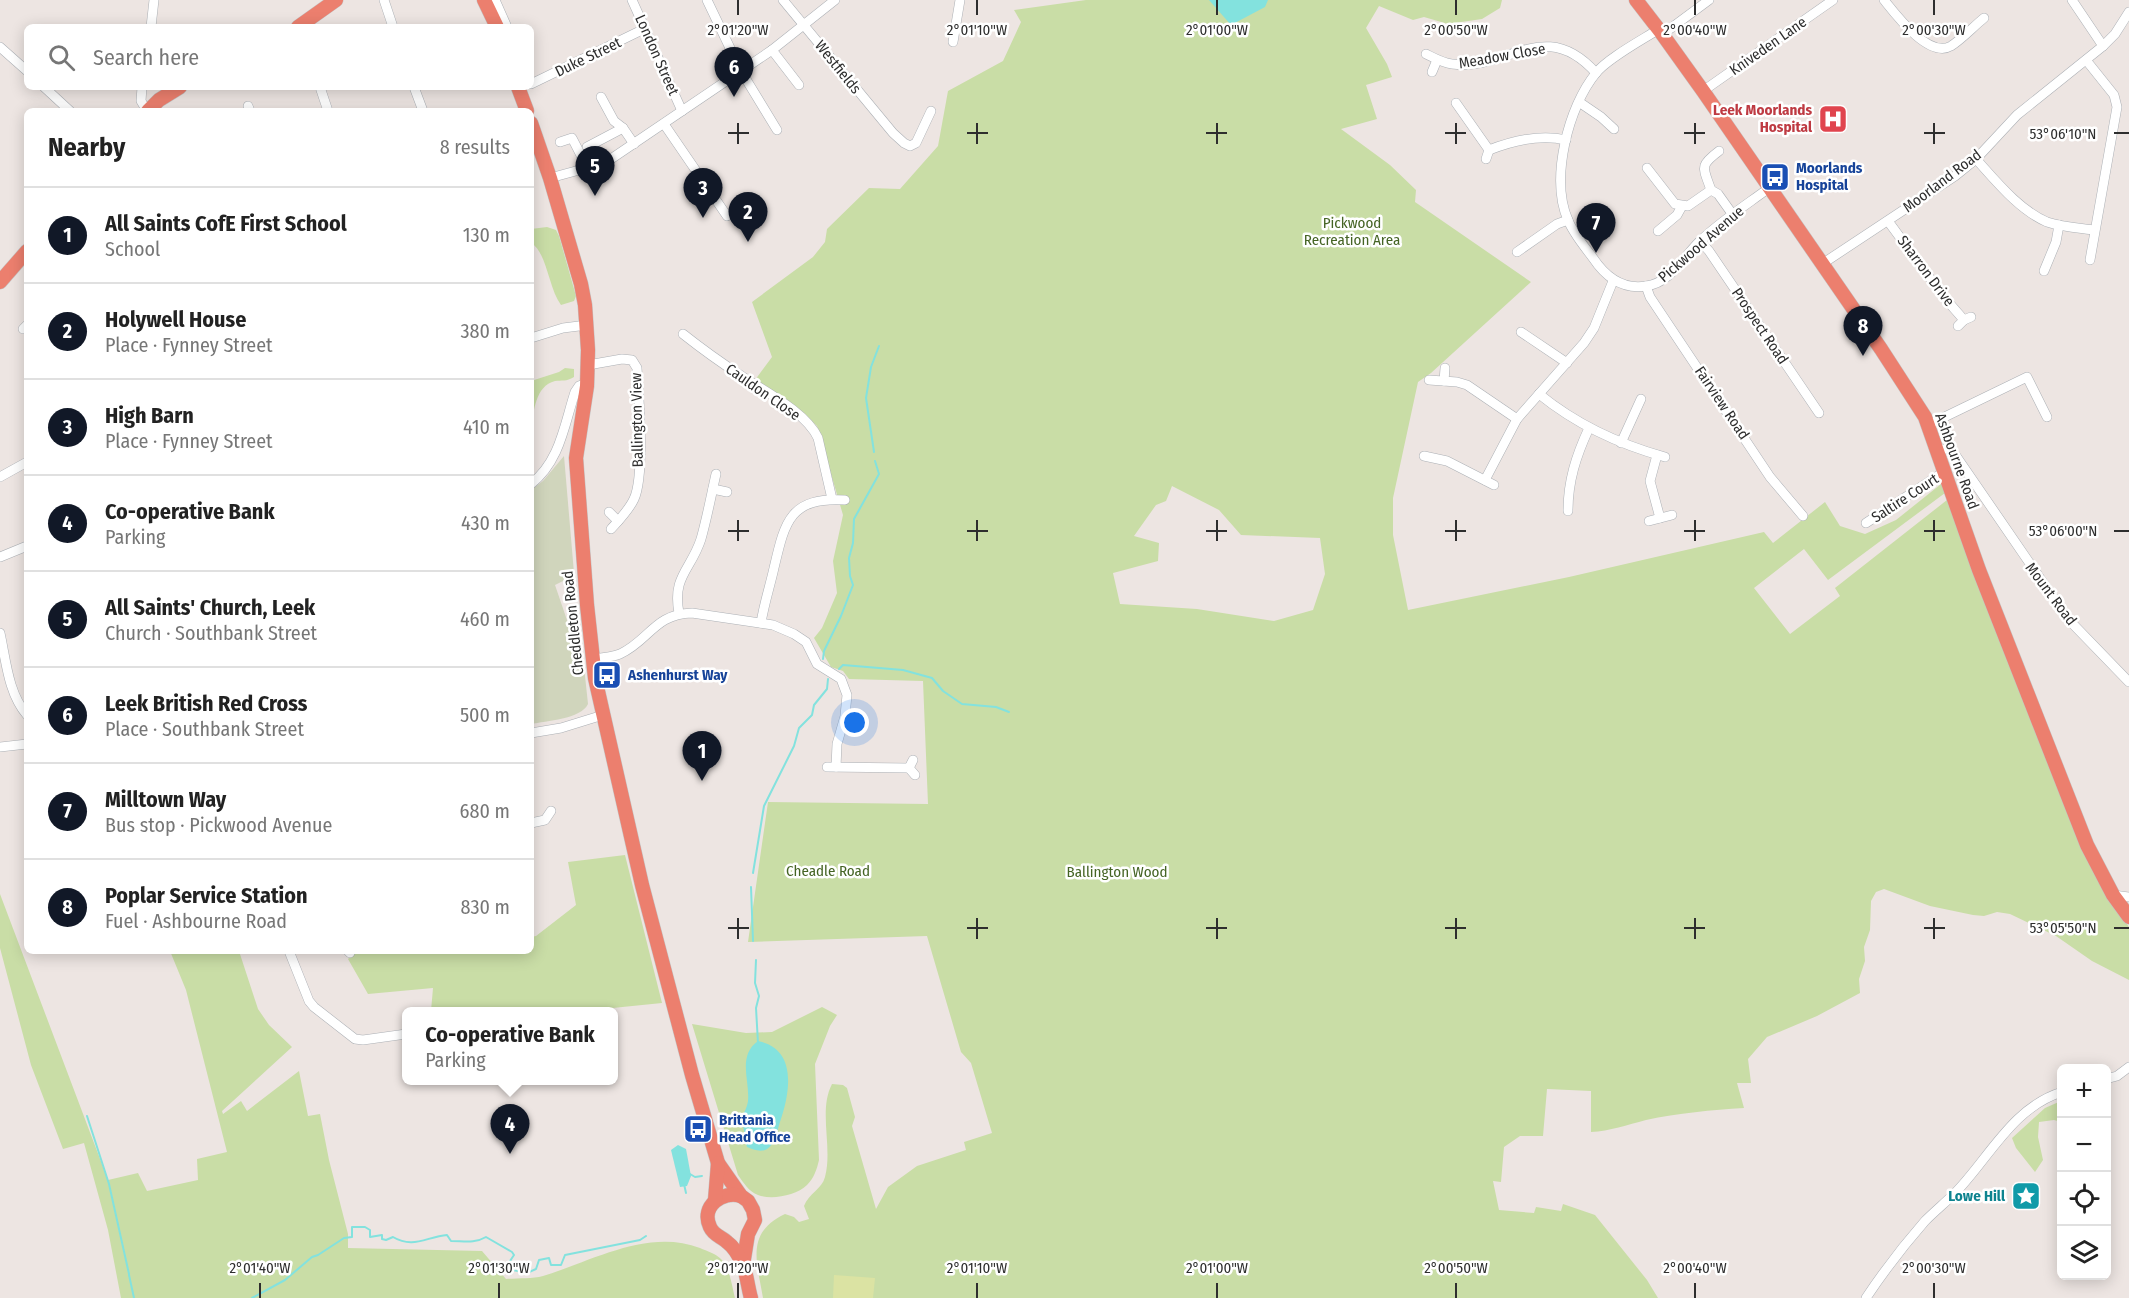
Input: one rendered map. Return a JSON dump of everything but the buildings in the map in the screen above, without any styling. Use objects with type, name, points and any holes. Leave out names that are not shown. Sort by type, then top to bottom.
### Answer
[{"type":"highway","points":[[303,24],[336,0]]},
{"type":"highway","points":[[484,0],[496,24]]},
{"type":"highway","name":"Ashbourne Road","points":[[1636,0],[1661,32],[1881,349],[1928,425],[1979,570],[2087,844],[2123,896],[2129,917]]},
{"type":"highway","points":[[151,108],[175,90]]},
{"type":"highway","points":[[524,90],[527,108]]},
{"type":"highway","name":"Cheddleton Road","points":[[534,138],[550,178],[581,284],[587,325],[587,383],[576,458],[592,658],[645,896],[687,1057],[718,1163],[741,1196],[752,1206],[755,1216],[753,1227],[748,1234],[743,1265]]},
{"type":"highway","points":[[0,282],[24,254]]},
{"type":"highway","name":"Cheddleton Road","points":[[718,1163],[715,1200],[709,1211],[708,1221],[715,1234],[726,1240],[743,1265],[751,1298]]},
{"type":"highway","points":[[715,1200],[728,1194],[741,1196]]},
{"type":"highway","points":[[726,1240],[738,1240],[748,1234]]},
{"type":"street","points":[[151,24],[154,0]]},
{"type":"street","points":[[384,0],[392,24]]},
{"type":"street","points":[[495,0],[506,24]]},
{"type":"street","name":"London Street","points":[[632,0],[682,111]]},
{"type":"street","points":[[706,0],[741,71],[777,130]]},
{"type":"street","name":"Westfields","points":[[783,0],[892,133],[904,143],[910,146],[916,143],[931,111]]},
{"type":"street","points":[[550,178],[605,163],[772,50],[835,0]]},
{"type":"street","points":[[953,42],[960,0]]},
{"type":"street","points":[[1431,469],[1429,457],[1447,461],[1489,483],[1517,419],[1567,363],[1594,328],[1613,281],[1599,267],[1568,220],[1563,203],[1561,175],[1566,140],[1579,102],[1596,73],[1709,0]]},
{"type":"street","name":"Kniveden Lane","points":[[1702,91],[1833,0]]},
{"type":"street","points":[[1884,0],[1899,19],[1928,45],[1937,49],[1950,46],[1984,18]]},
{"type":"street","points":[[2072,0],[2103,46]]},
{"type":"street","name":"Moorland Road","points":[[1822,264],[1976,159],[2018,116],[2103,46],[2129,12]]},
{"type":"street","name":"Duke Street","points":[[534,82],[644,29]]},
{"type":"street","points":[[0,47],[24,68]]},
{"type":"street","name":"Meadow Close","points":[[1426,54],[1437,60],[1453,64],[1476,64],[1531,48],[1557,48],[1573,53],[1596,73]]},
{"type":"street","points":[[772,50],[799,85]]},
{"type":"street","name":"Meadow Close","points":[[1432,72],[1437,60]]},
{"type":"street","points":[[2086,60],[2114,95],[2117,107],[2090,260]]},
{"type":"street","points":[[47,90],[67,108]]},
{"type":"street","points":[[142,90],[141,101],[146,108]]},
{"type":"street","points":[[321,90],[327,108]]},
{"type":"street","points":[[415,90],[422,108]]},
{"type":"street","points":[[601,97],[614,122],[623,128],[634,144]]},
{"type":"street","points":[[1579,102],[1614,129]]},
{"type":"street","points":[[1462,106],[1487,154],[1501,145],[1542,137],[1566,140]]},
{"type":"street","points":[[664,124],[727,216]]},
{"type":"street","points":[[587,147],[623,128]]},
{"type":"street","points":[[560,142],[572,138],[587,167]]},
{"type":"street","points":[[1719,151],[1706,161],[1704,167],[1711,190],[1718,194],[1733,215]]},
{"type":"street","points":[[1976,159],[2028,211],[2048,222],[2094,230]]},
{"type":"street","points":[[1653,171],[1669,199],[1675,204],[1683,206],[1694,203],[1711,190]]},
{"type":"street","name":"Pickwood Avenue","points":[[1613,281],[1637,287],[1646,286],[1667,277],[1700,241],[1769,188]]},
{"type":"street","points":[[1658,231],[1677,215],[1683,206]]},
{"type":"street","points":[[1532,256],[1521,249],[1557,224],[1568,220]]},
{"type":"street","name":"Sharron Drive","points":[[1888,221],[1964,321]]},
{"type":"street","points":[[2044,271],[2056,242],[2059,225]]},
{"type":"street","name":"Prospect Road","points":[[1700,241],[1709,250],[1819,413]]},
{"type":"street","name":"Fairview Road","points":[[1646,286],[1650,297],[1770,477],[1803,516]]},
{"type":"street","points":[[534,337],[562,328],[587,325]]},
{"type":"street","name":"Cauldon Close","points":[[683,334],[714,358],[799,414],[814,430],[818,438],[832,499]]},
{"type":"street","points":[[1524,338],[1567,363]]},
{"type":"street","name":"Ballington View","points":[[588,365],[622,359],[632,360],[637,368],[639,440],[638,480],[635,497],[615,525],[609,512]]},
{"type":"street","points":[[1444,381],[1445,368]]},
{"type":"street","points":[[1928,425],[2027,377],[2047,417]]},
{"type":"street","points":[[1429,380],[1467,385],[1517,419]]},
{"type":"street","points":[[534,481],[557,452],[575,392],[579,386],[587,383]]},
{"type":"street","points":[[1539,394],[1562,413],[1589,428],[1661,456],[1650,481],[1660,518]]},
{"type":"street","points":[[1621,442],[1642,405]]},
{"type":"street","points":[[1568,511],[1575,462],[1589,428]]},
{"type":"street","name":"Mount Road","points":[[1937,449],[1948,449],[1954,453],[2068,619],[2129,682]]},
{"type":"street","points":[[0,477],[24,464]]},
{"type":"street","name":"Saltire Court","points":[[1866,523],[1944,472]]},
{"type":"street","points":[[679,613],[676,596],[678,585],[697,549],[716,474]]},
{"type":"street","points":[[713,489],[727,492]]},
{"type":"street","points":[[761,623],[781,539],[788,521],[803,506],[816,501],[845,500]]},
{"type":"street","points":[[1568,500],[1578,501]]},
{"type":"street","points":[[1649,521],[1672,515]]},
{"type":"street","points":[[0,557],[24,547]]},
{"type":"street","points":[[592,658],[620,654],[665,618],[679,613],[773,624],[794,633],[806,642],[817,664],[841,679],[845,687],[845,716],[832,767],[912,768]]},
{"type":"street","points":[[0,633],[11,682],[24,710]]},
{"type":"street","points":[[534,732],[561,728],[603,715]]},
{"type":"street","points":[[0,747],[24,744]]},
{"type":"street","points":[[534,822],[545,820],[551,811]]},
{"type":"street","points":[[290,954],[314,1008],[355,1039],[402,1035]]},
{"type":"street","points":[[2111,1078],[2129,1067]]},
{"type":"street","points":[[1866,1298],[1893,1260],[1927,1220],[1956,1192],[2008,1128],[2038,1103],[2057,1094]]},
{"type":"green space","points":[[1086,0],[1502,0],[1500,8],[1482,19],[1448,24],[1424,17],[1413,20],[1379,6],[1366,28],[1392,77],[1366,85],[1377,119],[1341,129],[1390,165],[1416,190],[1415,202],[1531,282],[1431,373],[1418,382],[1393,498],[1393,535],[1408,610],[1569,577],[1764,532],[1773,543],[1825,502],[1840,526],[1865,534],[1896,520],[1941,484],[1945,493],[1828,580],[1804,549],[1754,588],[1790,634],[1840,596],[1835,588],[1947,500],[2107,897],[2129,927],[2129,980],[2092,961],[2056,936],[2010,914],[1997,912],[1984,916],[1973,915],[1930,906],[1884,889],[1876,892],[1871,901],[1870,930],[1864,947],[1865,961],[1859,979],[1860,993],[1817,1016],[1767,1037],[1748,1059],[1751,1083],[1737,1083],[1744,1108],[1670,1115],[1591,1132],[1591,1091],[1547,1089],[1543,1136],[1520,1136],[1504,1147],[1501,1182],[1493,1181],[1499,1210],[1534,1213],[1536,1207],[1561,1211],[1563,1204],[1595,1215],[1647,1280],[1658,1298],[763,1298],[757,1261],[759,1239],[772,1222],[785,1214],[794,1217],[799,1222],[809,1219],[804,1206],[825,1177],[828,1154],[826,1106],[832,1084],[843,1085],[847,1088],[855,1117],[852,1126],[876,1209],[888,1187],[917,1166],[966,1150],[964,1142],[992,1133],[971,1063],[961,1052],[927,936],[748,942],[768,802],[928,804],[923,681],[849,679],[843,671],[831,667],[814,638],[822,628],[837,593],[833,561],[843,515],[817,426],[798,409],[755,380],[772,357],[752,302],[813,257],[825,242],[827,229],[869,188],[900,189],[938,146],[948,91],[1003,61],[1021,22],[1014,10]],"holes":[[[1172,486],[1219,510],[1241,535],[1320,538],[1325,574],[1313,610],[1274,621],[1197,609],[1120,604],[1113,573],[1158,561],[1159,543],[1134,536],[1156,505],[1166,501]]]},
{"type":"green space","points":[[547,227],[556,230],[576,296],[574,301],[561,305],[557,298],[541,254],[534,246],[534,229]]},
{"type":"green space","points":[[565,368],[574,369],[574,377],[555,381],[543,388],[534,412],[534,380]]},
{"type":"green space","points":[[564,456],[574,573],[555,585],[569,626],[583,657],[588,704],[571,716],[534,723],[534,488],[543,481]]},
{"type":"green space","points":[[625,855],[662,1003],[618,1007],[431,1007],[433,988],[368,994],[348,959],[353,954],[534,954],[534,936],[576,905],[568,862]]},
{"type":"green space","points":[[0,894],[108,1180],[138,1173],[147,1191],[198,1180],[197,1159],[227,1152],[186,990],[171,954],[240,954],[258,1009],[269,1025],[292,1047],[222,1111],[223,1114],[241,1101],[247,1111],[299,1071],[308,1116],[320,1114],[348,1234],[348,1248],[482,1251],[506,1279],[543,1276],[600,1255],[640,1244],[680,1243],[700,1248],[721,1259],[729,1273],[735,1298],[121,1298],[108,1230],[84,1143],[63,1149],[31,1065],[0,948]]},
{"type":"green space","points":[[822,1007],[837,1015],[830,1026],[815,1064],[819,1160],[816,1170],[809,1182],[797,1192],[776,1197],[755,1194],[738,1175],[692,1024],[746,1033],[772,1032]]},
{"type":"green space","points":[[2057,1103],[2057,1121],[2039,1122],[2038,1137],[2043,1160],[2035,1172],[2016,1148],[2012,1138],[2045,1108]]},
{"type":"green space","points":[[834,1275],[875,1278],[873,1298],[833,1298]]},
{"type":"water","points":[[1209,0],[1268,0],[1265,7],[1231,25]]},
{"type":"water","points":[[758,1041],[771,1046],[780,1053],[788,1074],[784,1111],[775,1138],[768,1148],[760,1151],[747,1147],[741,1120],[748,1101],[746,1061],[752,1047]]},
{"type":"water","points":[[678,1145],[686,1149],[691,1176],[687,1186],[680,1187],[671,1150]]},
{"type":"waterway","points":[[874,452],[866,398],[871,367],[879,346]]},
{"type":"waterway","points":[[823,659],[824,651],[853,585],[849,558],[853,543],[854,519],[879,474],[875,461]]},
{"type":"waterway","points":[[839,669],[843,665],[903,670],[932,678],[943,691],[962,704],[996,707],[1009,712]]},
{"type":"waterway","points":[[753,873],[764,806],[794,746],[799,728],[812,715],[814,705],[827,689],[828,679]]},
{"type":"waterway","points":[[751,887],[753,941]]},
{"type":"waterway","points":[[756,960],[755,983],[759,996],[756,1008],[758,1043]]},
{"type":"waterway","points":[[87,1116],[109,1184],[129,1274]]},
{"type":"waterway","points":[[690,1174],[695,1177],[702,1176]]},
{"type":"waterway","points":[[684,1184],[686,1193]]},
{"type":"waterway","points":[[252,1298],[285,1280],[312,1257],[344,1238],[352,1237],[352,1227],[365,1227],[370,1230],[370,1237],[382,1235],[382,1239],[393,1237],[407,1242],[447,1235],[451,1241],[473,1241],[486,1237],[512,1252],[514,1255],[510,1261],[513,1270],[527,1273],[536,1269],[539,1260],[549,1258],[551,1265],[561,1265],[565,1255],[640,1240],[646,1236]]},
{"type":"waterway","points":[[129,1275],[134,1298]]},
{"type":"place","name":"Leek British Red Cross","points":[[734,97]]},
{"type":"place","name":"Leek Moorlands Hospital","points":[[1833,119]]},
{"type":"place","name":"Moorlands Hospital","points":[[1775,177]]},
{"type":"place","name":"All Saints' Church, Leek","points":[[595,196]]},
{"type":"place","name":"High Barn","points":[[703,218]]},
{"type":"place","name":"Holywell House","points":[[748,242]]},
{"type":"place","name":"Milltown Way","points":[[1596,253]]},
{"type":"place","name":"Poplar Service Station","points":[[1863,356]]},
{"type":"place","name":"Ashenhurst Way","points":[[607,675]]},
{"type":"place","name":"All Saints CofE First School","points":[[702,781]]},
{"type":"place","name":"Brittania Head Office","points":[[698,1129]]},
{"type":"place","name":"Co-operative Bank","points":[[510,1154]]},
{"type":"place","name":"Lowe Hill","points":[[2026,1196]]},
{"type":"park label","name":"Pickwood Recreation Area","points":[[1352,232]]},
{"type":"park label","name":"Cheadle Road","points":[[828,871]]},
{"type":"park label","name":"Ballington Wood","points":[[1117,872]]}]
